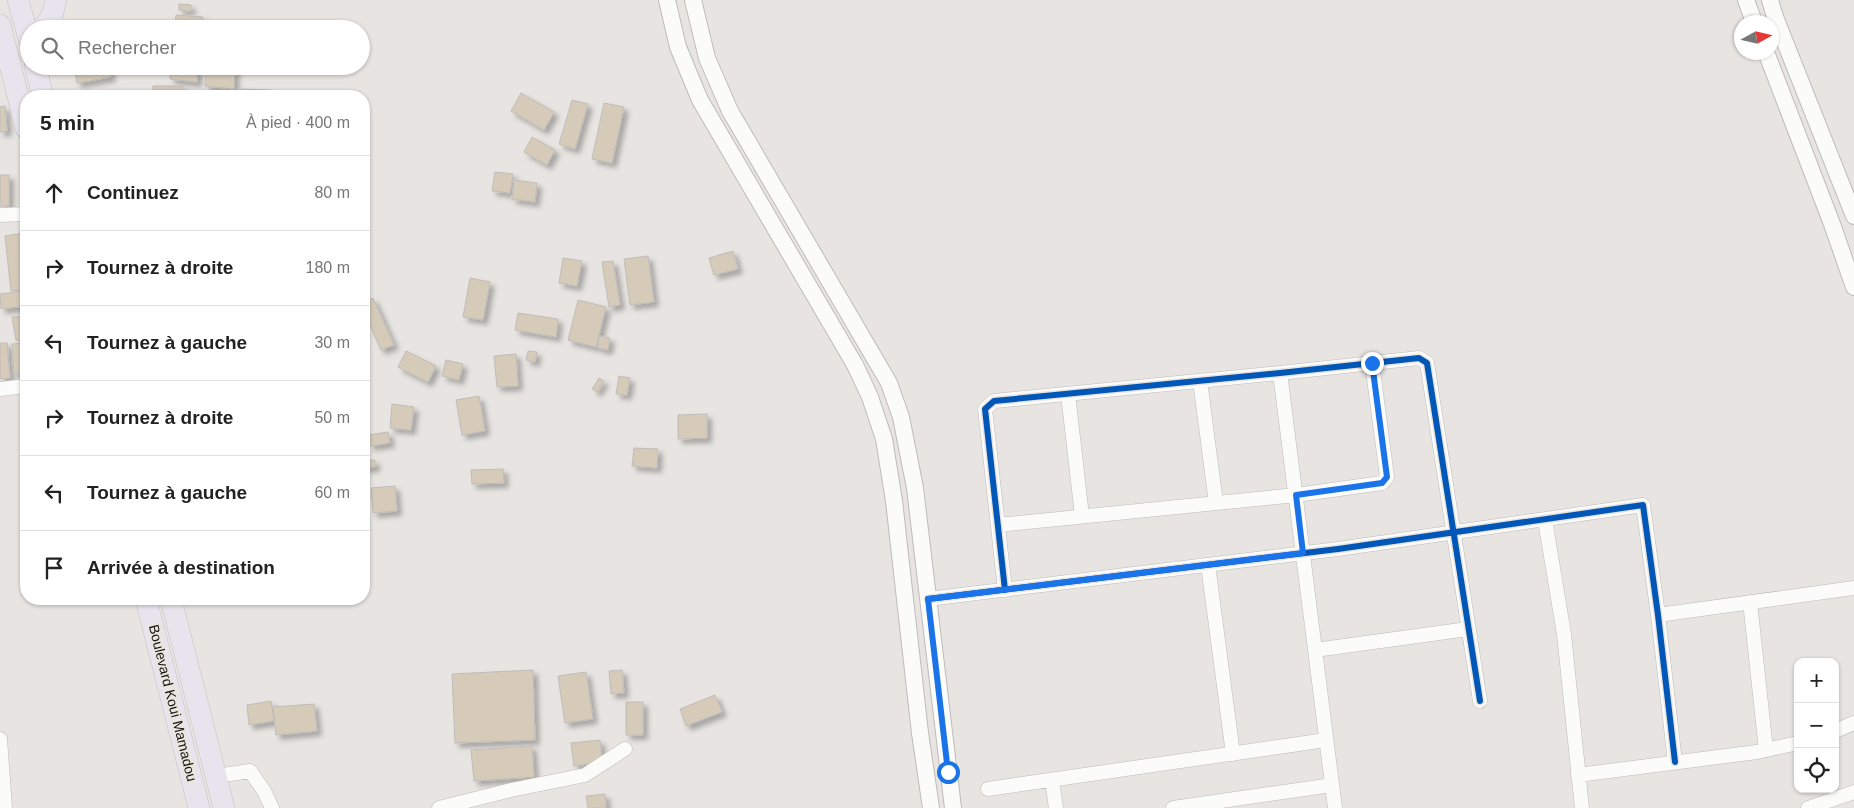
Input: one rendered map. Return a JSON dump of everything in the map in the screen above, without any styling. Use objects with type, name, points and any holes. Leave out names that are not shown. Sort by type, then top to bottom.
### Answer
[{"type":"main road","points":[[18,0],[24,20]]},
{"type":"main road","points":[[49,20],[56,0]]},
{"type":"main road","points":[[1,36],[17,42],[20,41]]},
{"type":"main road","points":[[1,36],[20,106]]},
{"type":"main road","points":[[37,75],[41,90]]},
{"type":"main road","name":"Boulevard Koui Mamadou","points":[[148,605],[199,808]]},
{"type":"main road","name":"Boulevard Koui Mamadou","points":[[173,605],[224,808]]},
{"type":"street","points":[[668,0],[678,47],[700,100],[855,365],[870,396],[884,439],[894,501],[920,733],[931,808]]},
{"type":"street","points":[[693,0],[707,58],[730,111],[889,383],[901,416],[915,488],[953,808]]},
{"type":"street","points":[[1746,0],[1751,15]]},
{"type":"street","points":[[1770,0],[1775,17],[1854,216]]},
{"type":"street","points":[[1769,60],[1854,287]]},
{"type":"street","points":[[0,215],[20,214]]},
{"type":"street","points":[[1005,590],[985,408],[994,401],[1419,358],[1427,363],[1480,701]]},
{"type":"street","points":[[998,524],[1296,495],[1382,483],[1387,477],[1372,363]]},
{"type":"street","points":[[1280,373],[1335,808]]},
{"type":"street","points":[[1200,381],[1216,503]]},
{"type":"street","points":[[0,389],[20,387]]},
{"type":"street","points":[[1068,394],[1082,516]]},
{"type":"street","points":[[928,599],[1303,553],[1643,505],[1675,762]]},
{"type":"street","points":[[1545,520],[1564,634],[1582,808]]},
{"type":"street","points":[[1208,565],[1233,754]]},
{"type":"street","points":[[1658,615],[1854,588]]},
{"type":"street","points":[[1750,602],[1766,750]]},
{"type":"street","points":[[1315,650],[1468,629]]},
{"type":"street","points":[[1839,730],[1854,724]]},
{"type":"street","points":[[0,740],[5,808]]},
{"type":"street","points":[[988,789],[1326,740]]},
{"type":"street","points":[[1578,774],[1766,750],[1794,743]]},
{"type":"street","points":[[439,808],[511,790],[585,775],[625,749]]},
{"type":"street","points":[[216,776],[250,771],[264,791],[272,808]]},
{"type":"street","points":[[1052,780],[1056,808]]},
{"type":"street","points":[[1173,808],[1332,785]]},
{"type":"street","points":[[1808,808],[1854,792]]},
{"type":"building","points":[[179,4],[191,5],[191,11],[179,10]]},
{"type":"building","points":[[176,15],[203,17],[203,20],[176,20]]},
{"type":"building","points":[[76,75],[111,75],[111,77],[77,83]]},
{"type":"building","points":[[170,75],[197,75],[197,82],[170,79]]},
{"type":"building","points":[[206,75],[235,75],[234,89],[205,86]]},
{"type":"building","points":[[153,86],[183,86],[183,90],[153,90]]},
{"type":"building","points":[[237,89],[269,90],[237,90]]},
{"type":"building","points":[[521,93],[554,112],[544,130],[511,111]]},
{"type":"building","points":[[572,100],[588,104],[575,149],[559,144]]},
{"type":"building","points":[[604,103],[624,107],[612,163],[592,159]]},
{"type":"building","points":[[5,106],[7,131],[0,132],[0,107]]},
{"type":"building","points":[[532,137],[555,150],[547,165],[524,152]]},
{"type":"building","points":[[495,172],[513,174],[510,193],[492,191]]},
{"type":"building","points":[[0,175],[9,175],[9,206],[0,206]]},
{"type":"building","points":[[514,180],[537,183],[535,202],[512,199]]},
{"type":"building","points":[[20,234],[20,290],[11,291],[5,236]]},
{"type":"building","points":[[733,251],[738,269],[714,275],[709,258]]},
{"type":"building","points":[[648,256],[654,302],[630,305],[624,259]]},
{"type":"building","points":[[563,258],[582,261],[577,286],[559,283]]},
{"type":"building","points":[[613,261],[620,305],[609,307],[602,262]]},
{"type":"building","points":[[470,278],[490,282],[483,320],[463,317]]},
{"type":"building","points":[[20,292],[20,307],[1,309],[0,294]]},
{"type":"building","points":[[373,298],[394,345],[381,350],[370,325],[370,300]]},
{"type":"building","points":[[578,300],[606,307],[596,347],[568,340]]},
{"type":"building","points":[[518,313],[558,319],[556,337],[515,330]]},
{"type":"building","points":[[20,316],[20,340],[16,340],[12,317]]},
{"type":"building","points":[[599,336],[610,338],[608,350],[598,348]]},
{"type":"building","points":[[0,343],[7,343],[10,378],[0,379]]},
{"type":"building","points":[[20,343],[20,372],[14,373],[12,344]]},
{"type":"building","points":[[406,351],[436,366],[428,382],[398,367]]},
{"type":"building","points":[[528,351],[537,352],[535,362],[526,360]]},
{"type":"building","points":[[516,354],[518,386],[497,387],[494,356]]},
{"type":"building","points":[[446,360],[463,364],[459,380],[442,376]]},
{"type":"building","points":[[619,376],[630,378],[627,395],[616,394]]},
{"type":"building","points":[[599,378],[604,381],[597,392],[592,389]]},
{"type":"building","points":[[479,396],[485,431],[462,435],[456,400]]},
{"type":"building","points":[[392,404],[414,407],[411,430],[390,428]]},
{"type":"building","points":[[707,414],[707,438],[678,439],[678,415]]},
{"type":"building","points":[[388,432],[390,443],[370,446],[370,435]]},
{"type":"building","points":[[634,448],[658,449],[657,468],[632,466]]},
{"type":"building","points":[[370,460],[375,460],[375,467],[370,467]]},
{"type":"building","points":[[503,469],[504,483],[472,484],[471,470]]},
{"type":"building","points":[[395,486],[397,511],[373,513],[371,488]]},
{"type":"building","points":[[533,670],[535,740],[455,743],[452,674]]},
{"type":"building","points":[[622,670],[624,693],[611,694],[609,671]]},
{"type":"building","points":[[586,672],[593,719],[565,723],[558,676]]},
{"type":"building","points":[[715,695],[722,712],[686,726],[680,709]]},
{"type":"building","points":[[271,701],[274,721],[249,725],[247,705]]},
{"type":"building","points":[[626,702],[643,702],[643,735],[626,735]]},
{"type":"building","points":[[314,704],[317,731],[276,735],[273,707]]},
{"type":"building","points":[[600,740],[602,762],[574,766],[571,743]]},
{"type":"building","points":[[532,746],[534,777],[474,781],[471,750]]},
{"type":"building","points":[[605,794],[606,808],[588,808],[586,796]]},
{"type":"cycle path","points":[[1005,590],[985,409],[994,401],[1419,358],[1427,363],[1480,701]]},
{"type":"cycle path","points":[[928,599],[1338,549],[1643,505],[1675,762]]},
{"type":"route","points":[[948,772],[928,599],[1303,553],[1296,495],[1382,483],[1387,477],[1372,363]]}]
